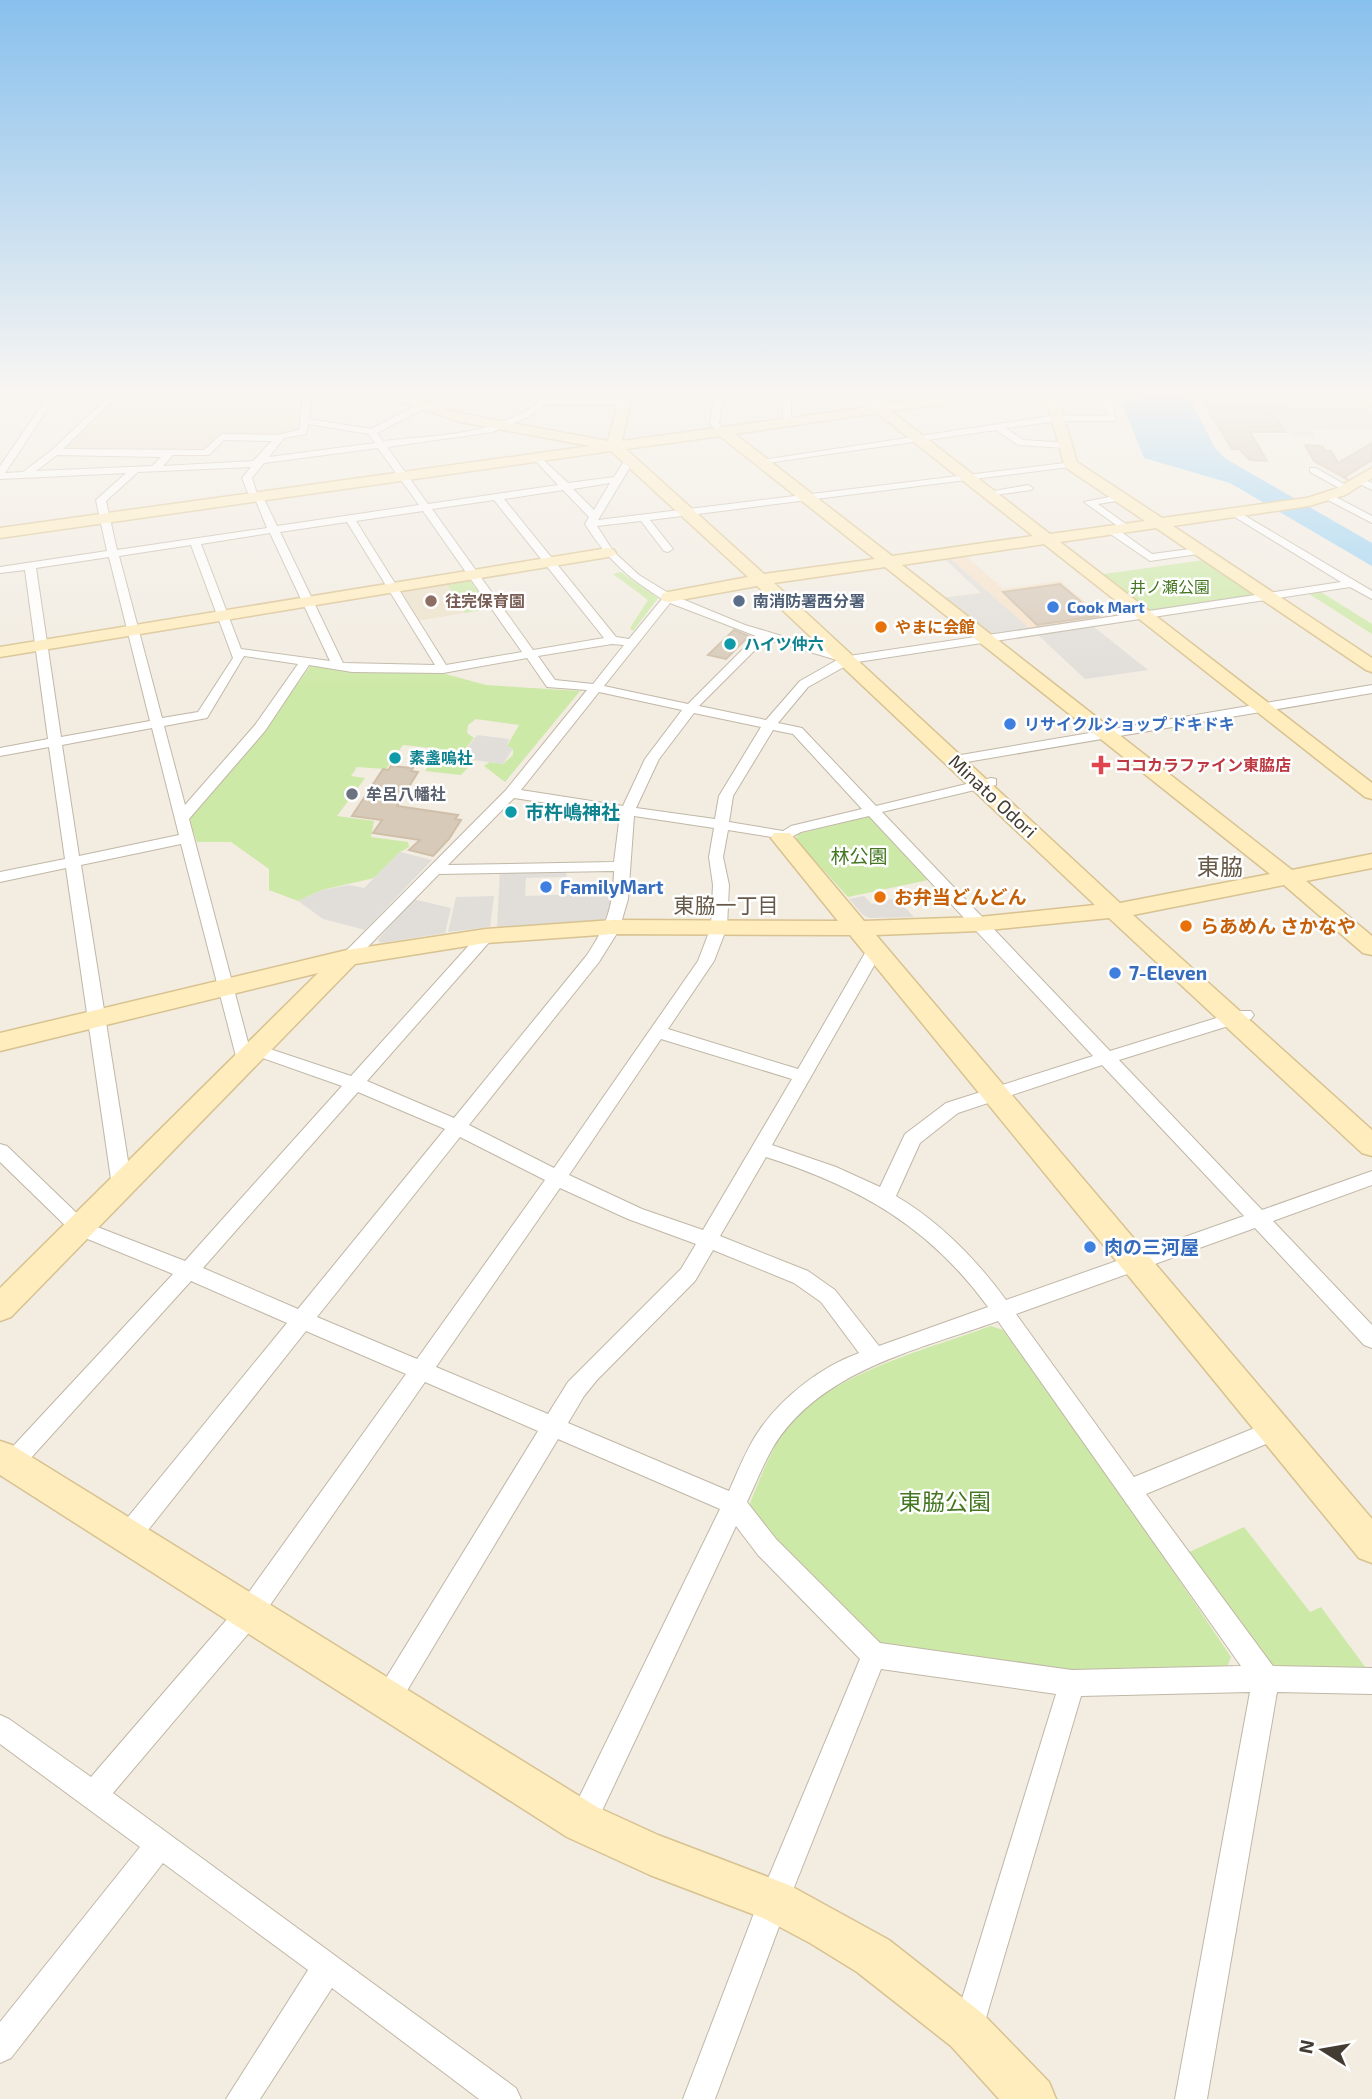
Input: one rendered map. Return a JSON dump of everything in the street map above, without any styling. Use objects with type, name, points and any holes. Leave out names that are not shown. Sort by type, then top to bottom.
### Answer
[{"type":"street","points":[[109,493],[101,500],[103,517],[227,989],[251,1057]]},
{"type":"street","points":[[0,531],[271,493]]},
{"type":"street","points":[[414,493],[551,684],[593,688],[797,731],[1372,1339]]},
{"type":"street","points":[[0,570],[515,493]]},
{"type":"street","points":[[570,493],[592,520],[608,553],[634,578],[718,619],[853,660]]},
{"type":"street","points":[[592,520],[609,493]]},
{"type":"street","name":"Minato Odori","points":[[671,493],[1121,910],[1239,1017],[1372,1130]]},
{"type":"street","points":[[802,493],[1290,879],[1372,948]]},
{"type":"street","points":[[592,520],[643,517],[839,493]]},
{"type":"street","points":[[988,493],[1372,793]]},
{"type":"street","points":[[1112,493],[1372,666]]},
{"type":"street","points":[[1,1305],[251,1057],[510,793],[669,597],[765,579],[1237,514],[1309,502],[1339,493]]},
{"type":"street","points":[[256,495],[338,666]]},
{"type":"street","points":[[496,496],[612,640]]},
{"type":"street","points":[[1330,497],[1372,520]]},
{"type":"street","points":[[1119,498],[1089,502],[1150,558],[1198,551]]},
{"type":"street","points":[[1237,514],[1372,596]]},
{"type":"street","points":[[349,517],[390,588],[443,669]]},
{"type":"street","points":[[643,517],[668,549]]},
{"type":"street","points":[[0,752],[202,715],[239,658],[194,541]]},
{"type":"street","points":[[0,652],[608,553]]},
{"type":"street","points":[[30,565],[122,1186]]},
{"type":"street","points":[[93,1796],[250,1612],[706,961],[719,927],[721,885],[716,857],[726,796],[769,725],[804,684],[818,674],[853,660],[1352,584]]},
{"type":"street","points":[[128,1536],[593,958],[613,927],[619,902],[620,866],[628,811],[647,770],[689,709],[764,634]]},
{"type":"street","points":[[237,653],[246,652],[338,666],[443,669],[612,640],[631,643]]},
{"type":"street","points":[[182,818],[260,728],[306,661]]},
{"type":"street","points":[[960,760],[1372,689]]},
{"type":"street","points":[[510,793],[720,824],[779,836],[796,829],[986,783]]},
{"type":"street","points":[[779,836],[1372,1546]]},
{"type":"street","points":[[0,877],[187,838]]},
{"type":"street","points":[[0,1042],[347,958],[486,936],[613,927],[719,927],[866,939],[979,923],[1121,910],[1372,862]]},
{"type":"street","points":[[433,870],[620,866]]},
{"type":"street","points":[[486,936],[188,1271],[6,1460],[582,1822],[650,1854],[774,1900],[826,1927],[873,1956],[967,2030],[1032,2099]]},
{"type":"street","points":[[387,1700],[576,1389],[604,1356],[671,1295],[688,1275],[802,1076],[866,939]]},
{"type":"street","name":"Minato Odori","points":[[1239,1017],[1372,1146]]},
{"type":"street","points":[[885,1198],[905,1150],[926,1126],[953,1108],[995,1092],[1239,1017]]},
{"type":"street","points":[[657,1032],[802,1076]]},
{"type":"street","points":[[251,1057],[356,1084],[458,1126],[556,1178],[635,1214],[759,1258],[801,1277],[818,1287],[844,1314],[875,1357]]},
{"type":"street","points":[[759,1148],[843,1176],[885,1198],[934,1234],[971,1272],[1002,1311],[1266,1679],[1191,2099]]},
{"type":"street","points":[[0,1151],[80,1228],[554,1425],[734,1504],[767,1547],[874,1655],[1072,1683],[1266,1679],[1372,1681]]},
{"type":"street","points":[[582,1822],[734,1504],[777,1422],[820,1384],[853,1364],[1372,1178]]},
{"type":"street","points":[[1131,1489],[1275,1430]]},
{"type":"street","points":[[699,2099],[774,1900],[874,1655]]},
{"type":"street","points":[[967,2030],[1072,1683]]},
{"type":"street","points":[[3,1735],[93,1796],[328,1966],[500,2098]]},
{"type":"street","points":[[0,2047],[159,1845]]},
{"type":"street","points":[[242,2099],[328,1966]]},
{"type":"shaded area","points":[[965,555],[1003,589],[1060,581],[1107,620],[992,636],[941,598],[981,593],[943,557]]},
{"type":"shaded area","points":[[951,559],[1031,630],[992,636],[941,598],[981,593],[946,560]]},
{"type":"shaded area","name":"往完保育園","points":[[445,581],[465,613],[416,621],[397,589]]},
{"type":"shaded area","points":[[1094,627],[1148,670],[1085,679],[1038,635]]},
{"type":"shaded area","points":[[477,735],[509,739],[507,746],[513,749],[503,764],[460,758]]},
{"type":"shaded area","points":[[400,852],[432,860],[365,930],[323,919],[298,901],[322,890],[349,885],[364,888]]},
{"type":"shaded area","points":[[566,869],[567,877],[526,878],[525,896],[612,893],[608,916],[603,920],[497,927],[500,870]]},
{"type":"shaded area","points":[[494,896],[490,927],[448,932],[456,897]]},
{"type":"shaded area","points":[[864,896],[872,904],[896,898],[914,917],[870,918],[863,915],[849,899]]},
{"type":"shaded area","points":[[413,899],[451,908],[445,933],[381,943],[378,940]]},
{"type":"green space","name":"井ノ瀬公園","points":[[1204,560],[1256,594],[1255,596],[1150,611],[1104,574]]},
{"type":"green space","points":[[621,572],[658,598],[633,631],[630,628],[648,600],[613,574]]},
{"type":"green space","points":[[468,577],[490,609],[465,613],[445,581]]},
{"type":"green space","points":[[1321,592],[1372,624],[1372,634],[1309,594]]},
{"type":"green space","name":"牟呂八幡社","points":[[311,665],[347,670],[442,673],[486,685],[580,691],[505,782],[484,766],[490,762],[503,764],[513,755],[513,749],[507,746],[519,725],[476,719],[468,725],[467,733],[474,738],[459,757],[475,760],[461,775],[425,771],[440,749],[403,745],[386,769],[357,767],[351,776],[365,778],[337,816],[374,821],[371,837],[408,842],[409,847],[400,852],[374,878],[322,890],[298,901],[269,890],[269,869],[231,842],[197,842],[189,820],[266,728]]},
{"type":"green space","name":"林公園","points":[[871,816],[928,880],[848,897],[796,840],[798,834]]},
{"type":"green space","name":"東脇公園","points":[[991,1326],[1003,1330],[1110,1477],[1231,1657],[1226,1669],[1091,1674],[879,1646],[772,1539],[748,1508],[776,1444],[793,1421],[815,1401],[872,1369]]},
{"type":"green space","points":[[1244,1527],[1310,1612],[1321,1607],[1368,1671],[1266,1666],[1185,1554]]},
{"type":"water","points":[[1247,493],[1285,493],[1372,543],[1372,566]]},
{"type":"building","name":"Cook Mart","points":[[1060,584],[1098,616],[1037,625],[1003,592]]},
{"type":"building","name":"ハイツ仲六","points":[[734,630],[749,636],[726,659],[708,655]]},
{"type":"building","points":[[391,766],[413,768],[411,771],[418,772],[397,806],[458,815],[455,819],[461,820],[449,839],[433,856],[409,850],[420,840],[373,833],[382,820],[352,816],[383,769],[388,770]]},
{"type":"place","name":"往完保育園","points":[[431,601]]},
{"type":"place","name":"南消防署西分署","points":[[739,601]]},
{"type":"place","name":"Cook Mart","points":[[1053,607]]},
{"type":"place","name":"やまに会館","points":[[881,627]]},
{"type":"place","name":"ハイツ仲六","points":[[730,644]]},
{"type":"place","name":"リサイクルショップ ドキドキ","points":[[1010,724]]},
{"type":"place","name":"素盞嗚社","points":[[395,758]]},
{"type":"place","name":"ココカラファイン東脇店","points":[[1101,765]]},
{"type":"place","name":"牟呂八幡社","points":[[352,794]]},
{"type":"place","name":"市杵嶋神社","points":[[511,812]]},
{"type":"place","name":"FamilyMart","points":[[546,887]]},
{"type":"place","name":"お弁当どんどん","points":[[880,897]]},
{"type":"place","name":"らあめん さかなや","points":[[1186,926]]},
{"type":"place","name":"7-Eleven","points":[[1115,973]]},
{"type":"place","name":"肉の三河屋","points":[[1090,1247]]},
{"type":"district","name":"東脇","points":[[1220,867]]},
{"type":"district","name":"東脇一丁目","points":[[726,906]]}]
